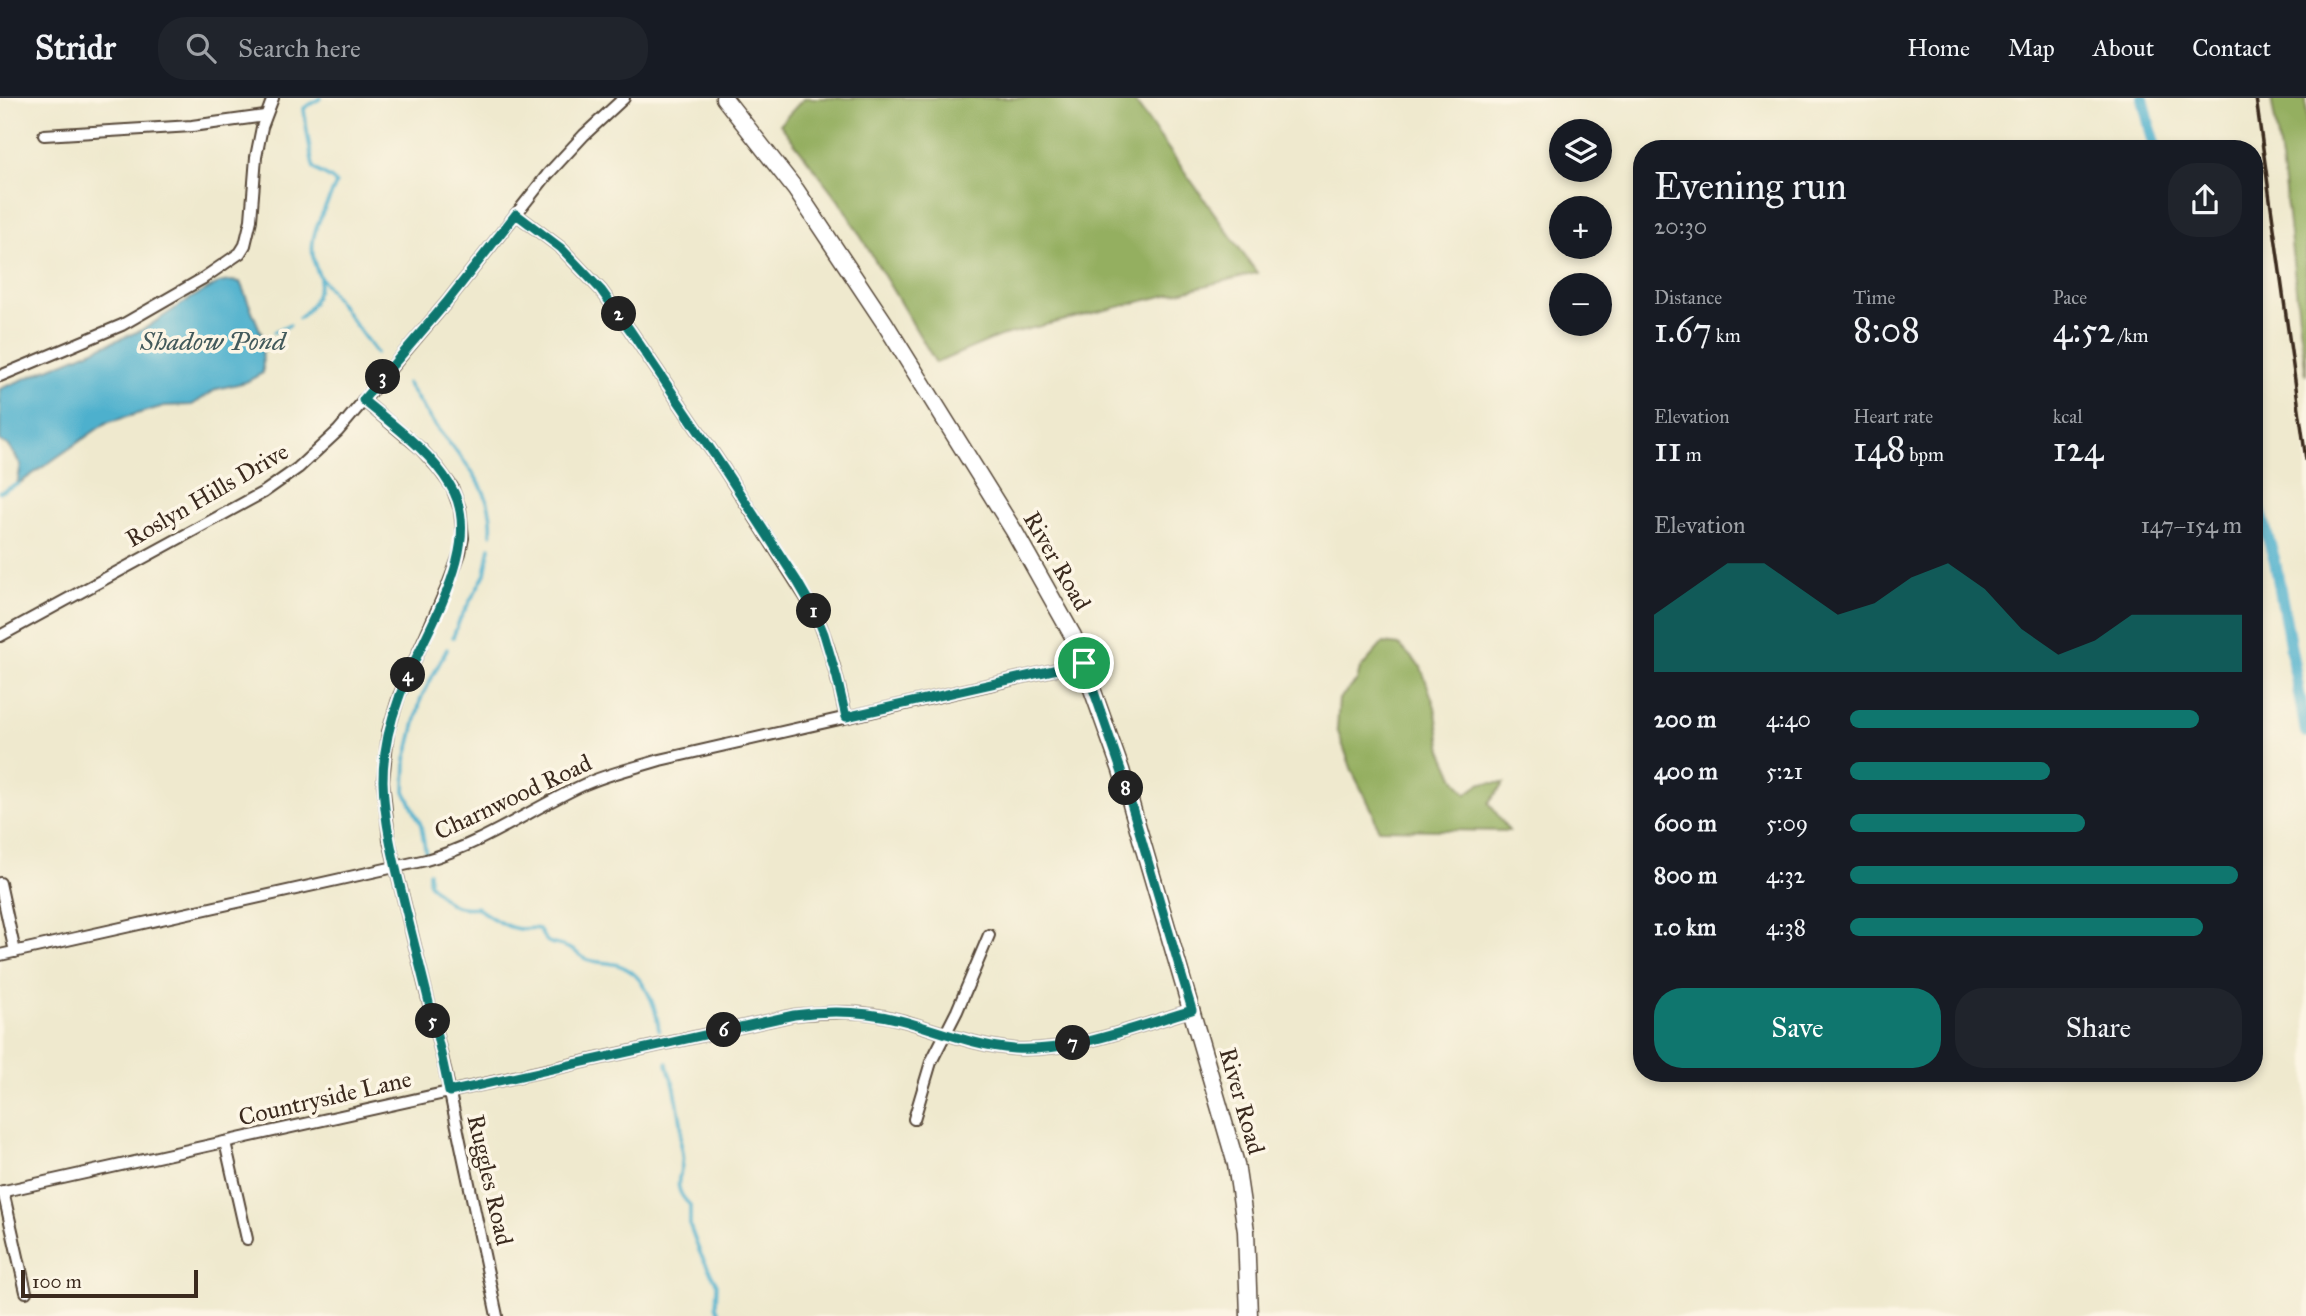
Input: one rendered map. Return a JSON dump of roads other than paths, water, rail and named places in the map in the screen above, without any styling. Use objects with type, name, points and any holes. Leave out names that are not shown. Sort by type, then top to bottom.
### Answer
[{"type":"main road","name":"River Road","points":[[724,98],[796,190],[884,322],[1051,594],[1073,636],[1121,770],[1228,1134],[1242,1194],[1249,1316]]},
{"type":"street","points":[[0,376],[122,325],[202,279],[240,253],[245,245],[251,220],[256,157],[265,116],[273,98]]},
{"type":"street","name":"Roslyn Hills Drive","points":[[0,636],[264,492],[316,453],[446,303],[516,214],[584,135],[624,98]]},
{"type":"street","points":[[44,135],[192,126],[265,116]]},
{"type":"street","points":[[516,214],[561,248],[601,290],[724,469],[815,612],[837,678],[846,717]]},
{"type":"street","name":"Ruggles Road","points":[[363,400],[421,449],[452,487],[458,501],[463,538],[449,585],[399,696],[388,732],[383,781],[389,840],[449,1092],[497,1316]]},
{"type":"street","name":"Charnwood Road","points":[[0,955],[434,858],[472,845],[583,785],[660,760],[1084,663]]},
{"type":"street","points":[[0,883],[15,952]]},
{"type":"street","points":[[914,1119],[931,1062],[989,935]]},
{"type":"street","name":"Countryside Lane","points":[[2,1192],[794,1015],[816,1012],[864,1013],[898,1019],[988,1045],[1042,1048],[1099,1038],[1192,1010]]},
{"type":"street","points":[[225,1142],[247,1239]]},
{"type":"street","points":[[2,1192],[26,1292]]},
{"type":"water","name":"Shadow Pond","points":[[240,282],[262,335],[263,373],[246,382],[217,389],[192,405],[164,406],[106,423],[17,485],[21,465],[9,446],[0,441],[0,389],[144,329],[191,298],[219,283]]},
{"type":"waterway","points":[[321,98],[304,108],[310,149],[314,168],[336,184],[313,241],[315,264],[320,277],[376,353]]},
{"type":"waterway","points":[[2143,98],[2153,140]]},
{"type":"waterway","points":[[299,318],[314,301],[320,279]]},
{"type":"waterway","points":[[274,332],[290,325]]},
{"type":"waterway","points":[[407,383],[484,491],[491,519],[491,534]]},
{"type":"waterway","points":[[0,492],[18,484]]},
{"type":"waterway","points":[[2263,520],[2275,562],[2306,732]]},
{"type":"waterway","points":[[453,637],[485,574],[490,547]]},
{"type":"waterway","points":[[426,854],[421,825],[405,791],[406,760],[421,698],[447,649]]},
{"type":"waterway","points":[[429,872],[429,883],[449,903],[460,907],[476,907],[510,927],[539,929],[550,943],[571,949],[586,959],[627,969],[642,982],[647,991],[659,1030]]},
{"type":"waterway","points":[[667,1063],[675,1089],[681,1126],[683,1160],[678,1184],[683,1198],[690,1205],[690,1226],[700,1253],[717,1284],[716,1306],[721,1316]]},
{"type":"railway","points":[[2256,98],[2262,140]]},
{"type":"railway","points":[[2263,149],[2306,460]]}]
